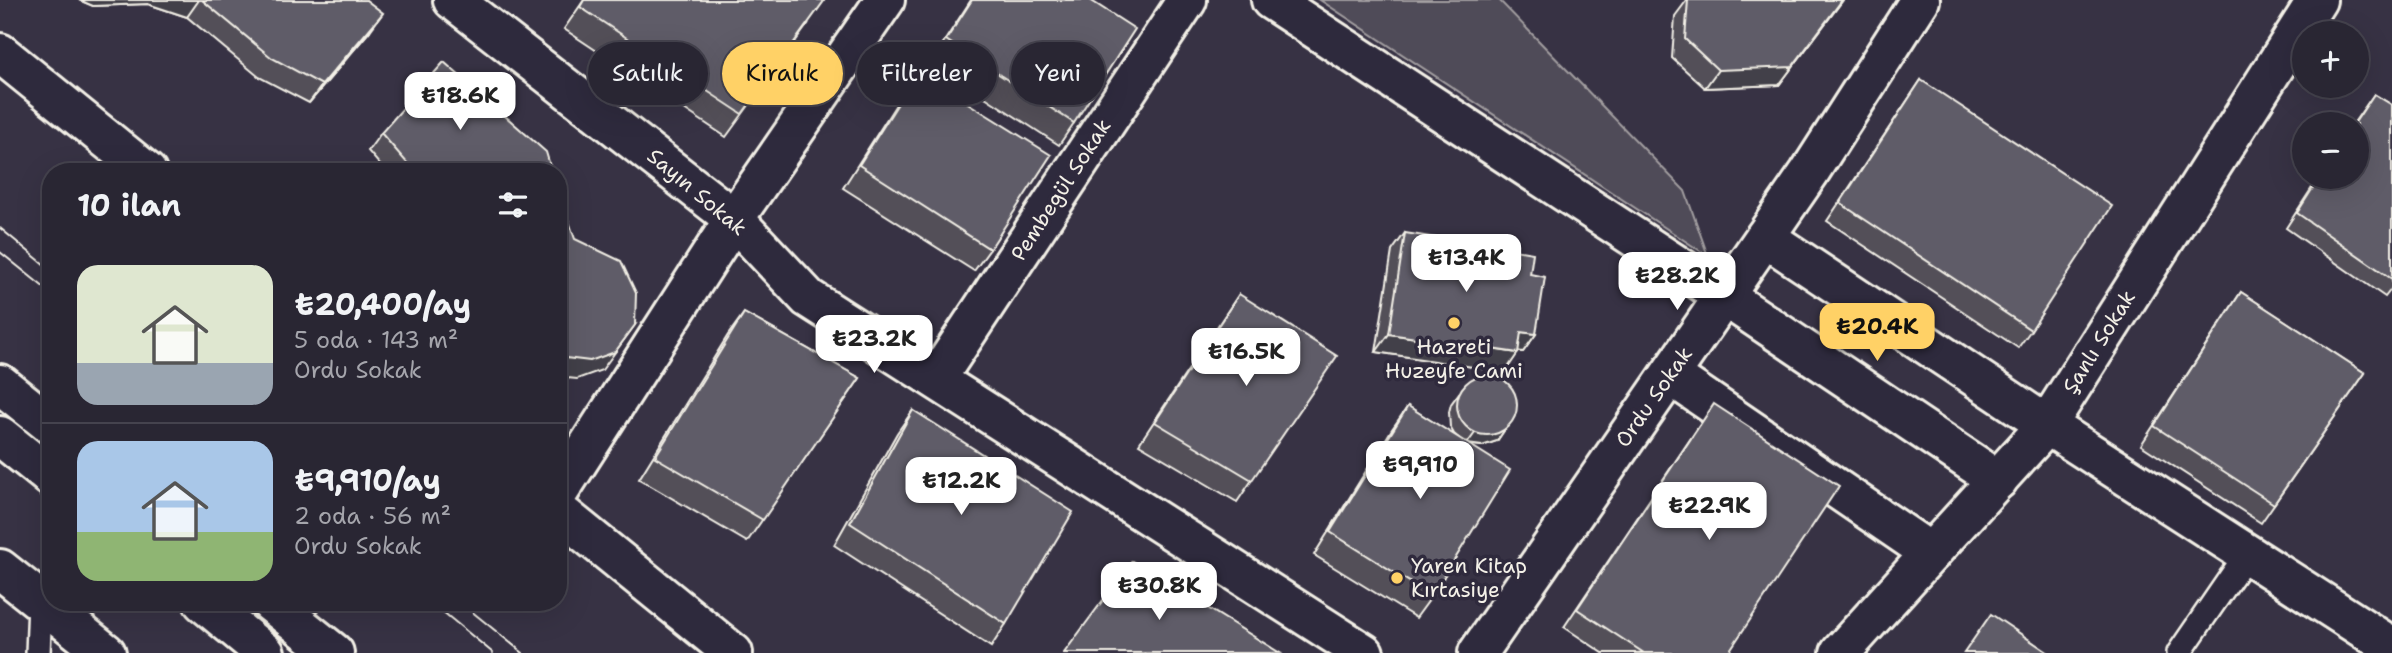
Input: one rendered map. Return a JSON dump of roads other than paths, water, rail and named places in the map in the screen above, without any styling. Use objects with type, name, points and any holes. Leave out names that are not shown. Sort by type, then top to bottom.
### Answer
[{"type":"main road","name":"Sayın Sokak","points":[[453,0],[734,219],[808,298],[1364,653]]},
{"type":"main road","points":[[567,479],[734,219],[885,0]]},
{"type":"main road","name":"Pembegül Sokak","points":[[936,379],[1187,0]]},
{"type":"main road","points":[[1271,0],[1724,296],[1998,480]]},
{"type":"main road","name":"Ordu Sokak","points":[[1478,653],[1765,237],[1920,0]]},
{"type":"main road","name":"Şanlı Sokak","points":[[1840,653],[2046,425],[2316,0]]},
{"type":"main road","points":[[0,53],[136,163]]},
{"type":"main road","points":[[1765,237],[2046,425],[2392,647]]},
{"type":"main road","points":[[1670,374],[1931,553]]},
{"type":"main road","points":[[0,384],[42,418]]},
{"type":"main road","points":[[0,436],[42,470]]},
{"type":"main road","points":[[567,518],[733,653]]},
{"type":"main road","points":[[0,569],[40,603]]},
{"type":"main road","points":[[49,611],[96,653]]},
{"type":"main road","points":[[51,611],[106,653]]},
{"type":"main road","points":[[214,611],[265,653]]},
{"type":"main road","points":[[281,611],[334,653]]},
{"type":"lane","points":[[2179,653],[2247,554]]},
{"type":"lane","points":[[38,653],[40,603]]},
{"type":"tram line","points":[[0,228],[42,263]]},
{"type":"tram line","points":[[0,252],[42,286]]},
{"type":"tram line","points":[[442,611],[493,653]]},
{"type":"tram line","points":[[471,611],[523,653]]},
{"type":"place","name":"Hazreti Huzeyfe Cami","points":[[1454,323]]},
{"type":"place","name":"Yaren Kitap Kırtasiye","points":[[1397,578]]}]
